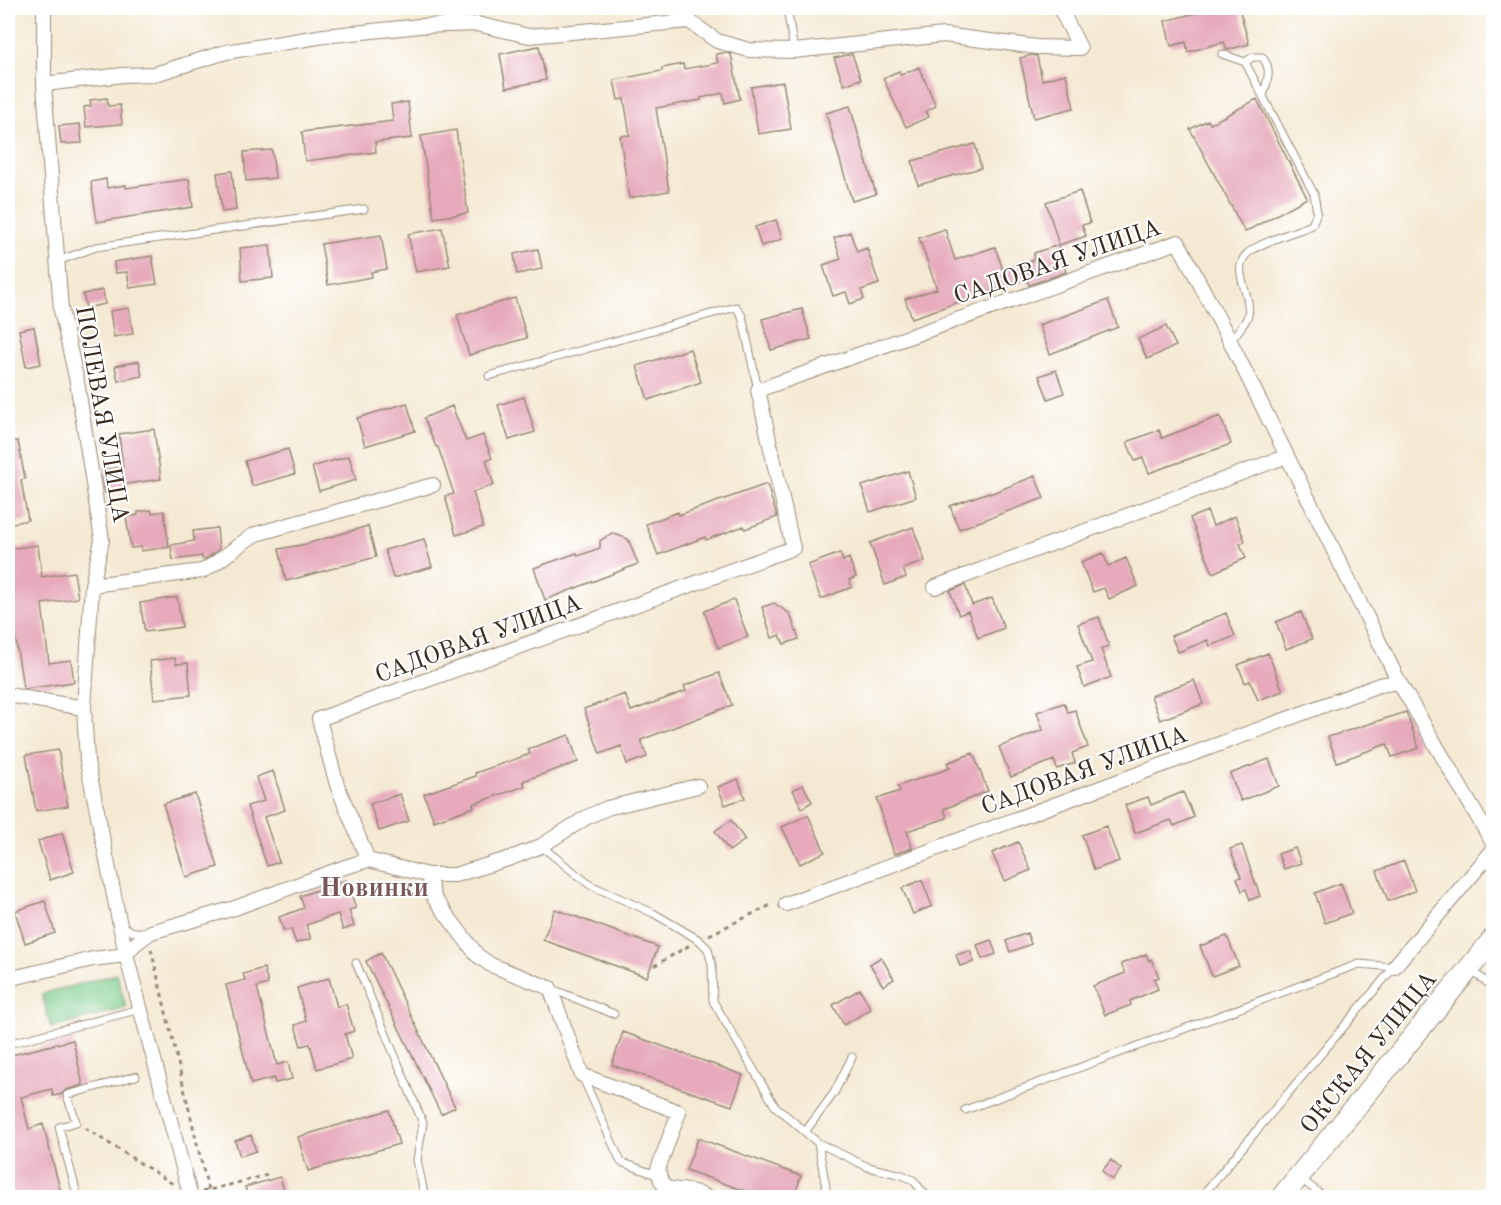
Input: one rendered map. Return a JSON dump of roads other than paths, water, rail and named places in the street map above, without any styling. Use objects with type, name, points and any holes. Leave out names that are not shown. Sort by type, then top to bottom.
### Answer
[{"type":"main road","name":"ОКСКАЯ УЛИЦА","points":[[1281,1197],[1494,938]]},
{"type":"street","name":"ПОЛЕВАЯ УЛИЦА","points":[[44,8],[44,84],[61,310],[76,382],[102,540],[92,585],[84,708],[87,761],[118,923],[188,1197]]},
{"type":"street","points":[[44,84],[123,75],[155,75],[226,52],[324,36],[420,26],[477,24],[529,36],[688,14],[717,41],[749,50],[794,51],[944,35],[1037,47],[1080,48],[1060,8]]},
{"type":"street","name":"САДОВАЯ УЛИЦА","points":[[368,860],[337,785],[319,719],[793,548],[759,390],[1178,242],[1230,341],[1399,682],[1494,845]]},
{"type":"street","points":[[935,587],[1287,456]]},
{"type":"street","points":[[92,585],[202,571],[218,563],[242,541],[256,534],[433,485]]},
{"type":"street","name":"САДОВАЯ УЛИЦА","points":[[786,904],[1379,685],[1399,682]]},
{"type":"street","points":[[8,695],[84,708]]},
{"type":"street","points":[[8,979],[93,959],[126,956],[134,945],[151,932],[235,908],[368,860],[428,876],[455,875],[541,846],[587,817],[607,808],[698,786]]},
{"type":"street","points":[[1394,966],[1494,849]]},
{"type":"street","points":[[428,876],[434,898],[477,955],[491,965],[550,988],[582,1075],[679,1112],[658,1169],[659,1176],[665,1186],[674,1191],[690,1191],[708,1197]]},
{"type":"lane","points":[[688,14],[696,8]]},
{"type":"lane","points":[[787,8],[794,51]]},
{"type":"lane","points":[[1222,54],[1245,63],[1314,194],[1317,212],[1312,225],[1250,250],[1243,261],[1240,275],[1249,306],[1248,316],[1230,341]]},
{"type":"lane","points":[[1245,63],[1253,57],[1262,57],[1268,63],[1269,74],[1263,96]]},
{"type":"lane","points":[[58,261],[96,247],[364,209]]},
{"type":"lane","points":[[489,376],[736,307],[742,316],[759,390]]},
{"type":"lane","points":[[541,846],[590,885],[653,912],[699,940],[708,949],[712,965],[713,1001],[775,1106],[818,1143],[868,1167],[913,1180],[928,1197]]},
{"type":"lane","points":[[118,923],[133,932],[151,932]]},
{"type":"lane","points":[[356,963],[423,1123],[417,1160],[425,1197]]},
{"type":"lane","points":[[965,1110],[1359,964],[1394,966]]},
{"type":"lane","points":[[1200,1197],[1394,966]]},
{"type":"lane","points":[[1469,968],[1494,988]]},
{"type":"lane","points":[[550,988],[614,1014]]},
{"type":"lane","points":[[8,1044],[140,1009]]},
{"type":"lane","points":[[805,1132],[834,1092],[852,1057]]},
{"type":"lane","points":[[582,1075],[621,1162],[659,1176]]},
{"type":"lane","points":[[78,1197],[59,1127],[76,1122],[67,1095],[136,1076]]},
{"type":"lane","points":[[818,1143],[826,1187],[820,1197]]},
{"type":"lane","points":[[1298,1177],[1325,1197]]},
{"type":"district","name":"Новинки","points":[[374,887]]}]
